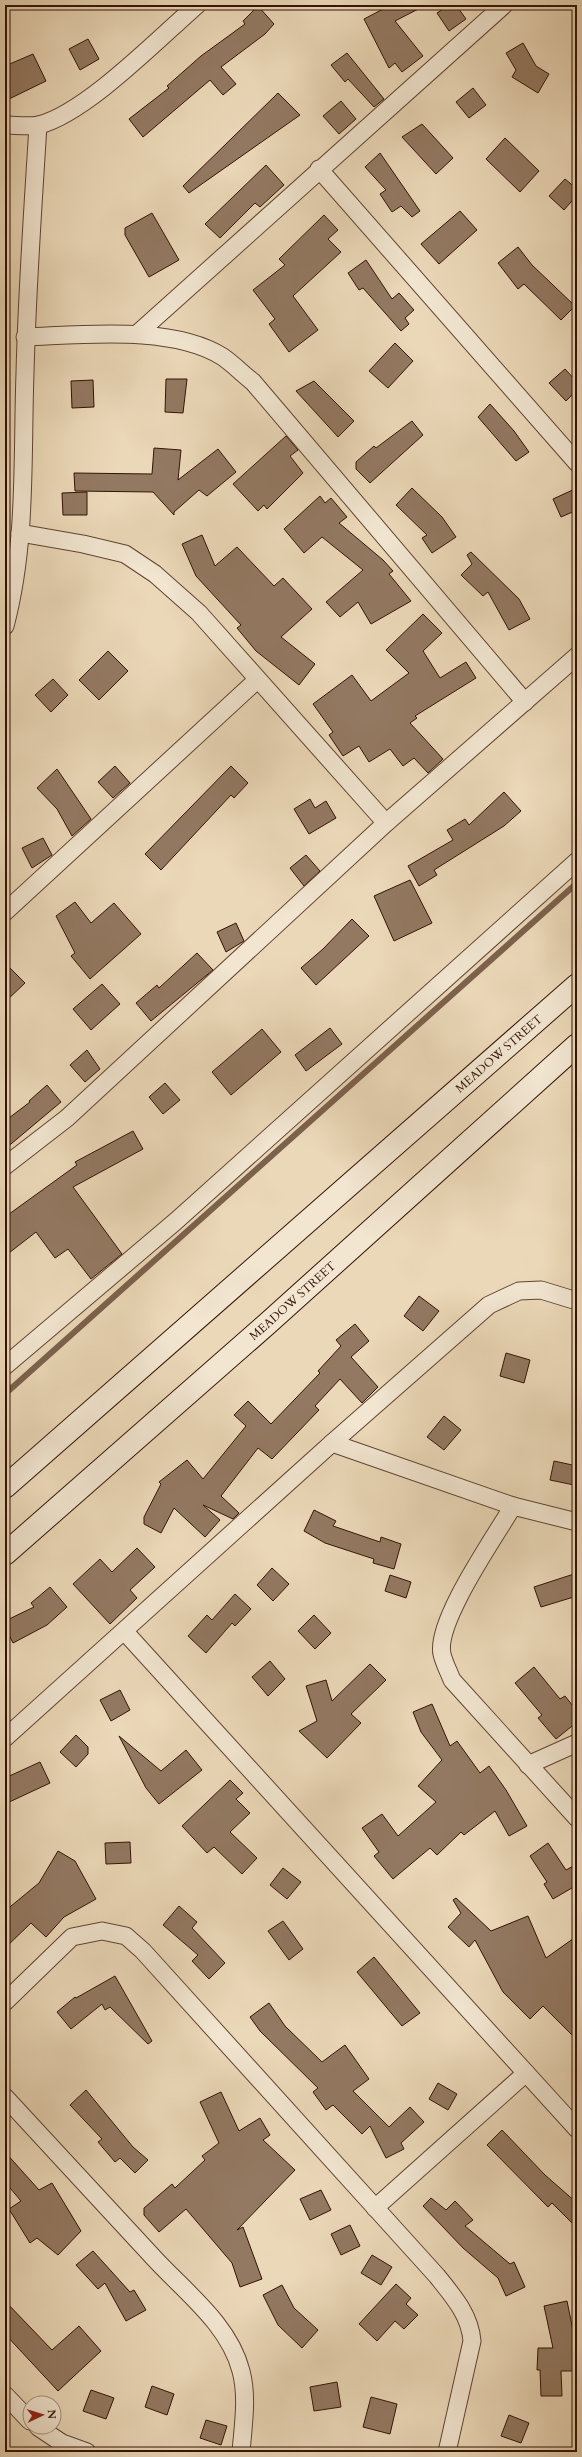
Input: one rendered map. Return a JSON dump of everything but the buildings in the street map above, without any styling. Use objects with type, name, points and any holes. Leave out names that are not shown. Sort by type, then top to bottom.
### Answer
[{"type":"street","points":[[5,125],[38,125],[70,111],[102,87],[197,5]]},
{"type":"street","points":[[136,334],[504,5]]},
{"type":"street","points":[[5,626],[13,595],[20,533],[26,337],[38,125]]},
{"type":"street","points":[[319,169],[577,463]]},
{"type":"street","points":[[26,337],[136,334],[189,343],[222,357],[253,382],[525,702]]},
{"type":"street","points":[[20,533],[83,544],[125,554],[155,574],[199,613],[257,680],[386,823]]},
{"type":"street","points":[[5,1166],[67,1118],[386,823],[577,656]]},
{"type":"street","points":[[5,912],[257,680]]},
{"type":"street","points":[[5,1366],[176,1221],[577,860]]},
{"type":"street","name":"MEADOW STREET","points":[[5,1487],[577,985]]},
{"type":"street","name":"MEADOW STREET","points":[[7,1547],[267,1324],[577,1044]]},
{"type":"street","points":[[5,1738],[125,1632],[332,1443],[489,1305],[519,1291],[541,1290],[577,1301]]},
{"type":"street","points":[[332,1443],[513,1506],[577,1522]]},
{"type":"street","points":[[513,1506],[451,1611],[443,1633],[442,1654],[452,1680],[577,1818]]},
{"type":"street","points":[[125,1632],[577,2129]]},
{"type":"street","points":[[528,1765],[577,1742]]},
{"type":"street","points":[[5,2002],[72,1937],[102,1931],[126,1936],[143,1951],[437,2276],[455,2299],[471,2328],[472,2341],[446,2452]]},
{"type":"street","points":[[375,2208],[526,2073]]},
{"type":"street","points":[[5,2097],[174,2280],[212,2318],[232,2346],[242,2371],[245,2402],[241,2452]]},
{"type":"street","points":[[5,2395],[22,2413]]},
{"type":"street","points":[[50,2435],[62,2443],[87,2452]]},
{"type":"waterway","points":[[5,1394],[577,883]]}]
